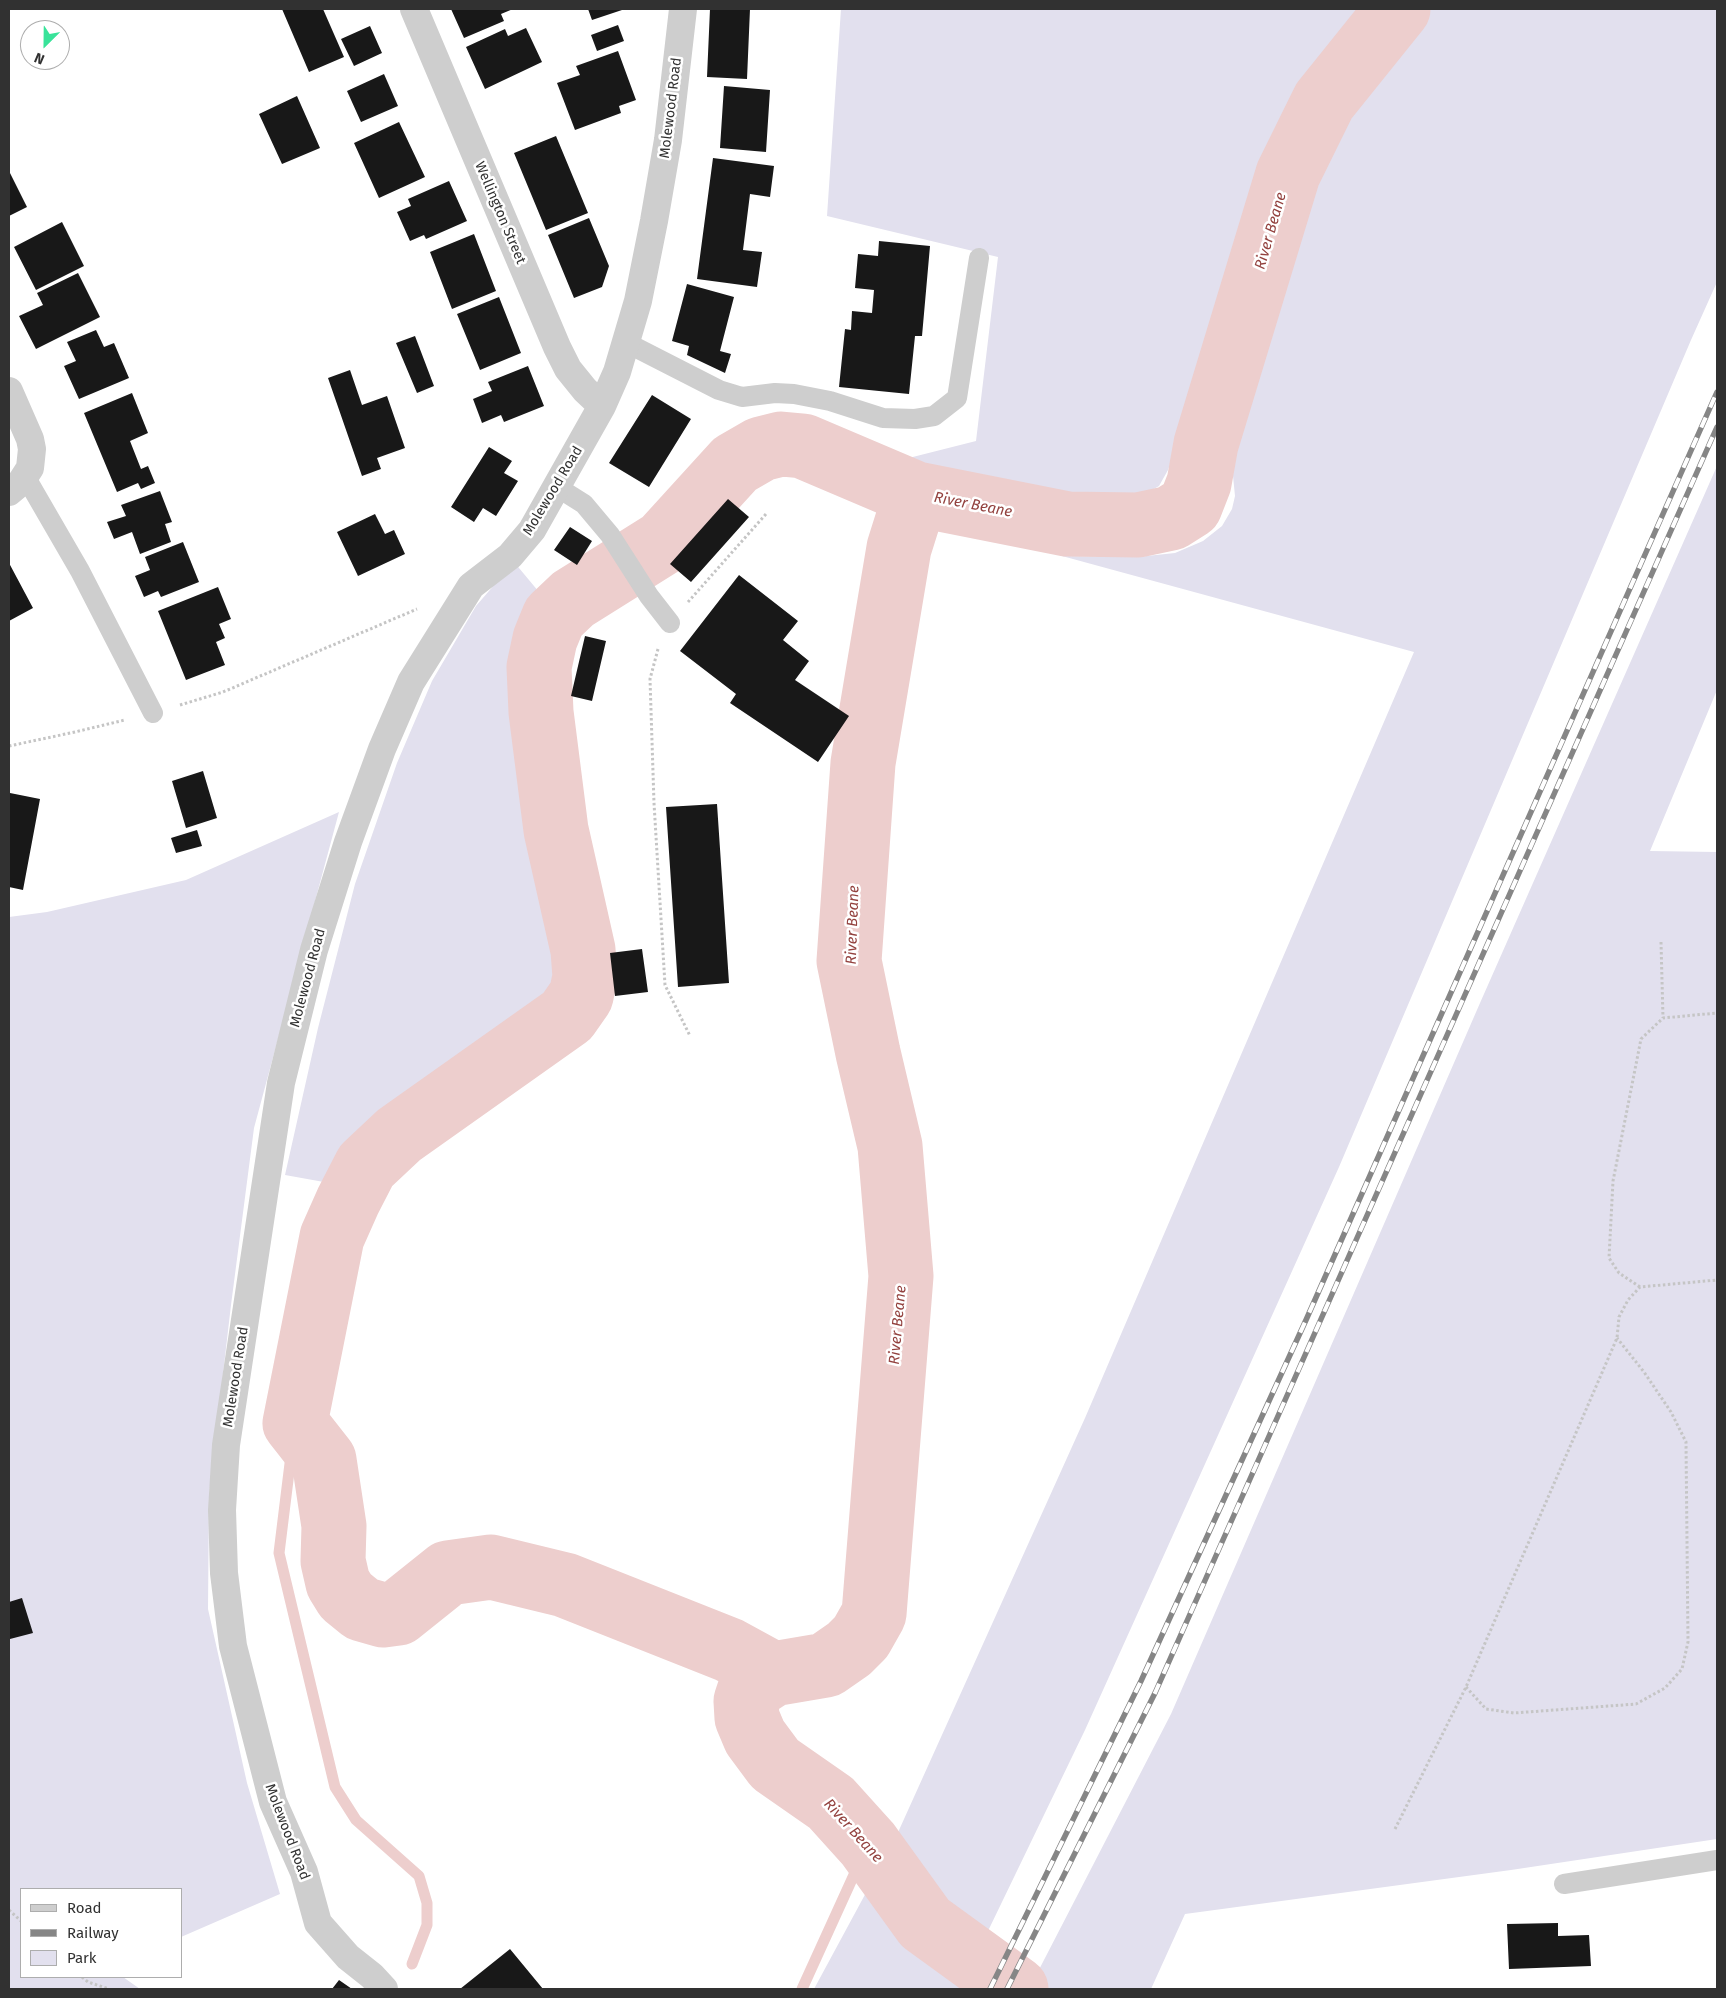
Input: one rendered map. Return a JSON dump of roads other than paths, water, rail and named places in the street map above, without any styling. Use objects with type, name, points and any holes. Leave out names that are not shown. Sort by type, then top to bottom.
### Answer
[{"type":"street","name":"Wellington Street","points":[[414,9],[557,347],[568,369],[585,390],[602,406]]},
{"type":"street","name":"Molewood Road","points":[[378,1983],[348,1957],[318,1923],[304,1872],[270,1793],[233,1646],[224,1573],[222,1510],[226,1445],[282,1083],[314,950],[348,842],[382,749],[411,682],[470,586],[510,556],[532,530],[558,487],[602,406],[617,372],[638,301],[668,140],[683,9]]},
{"type":"street","points":[[9,392],[30,439],[32,449],[30,468],[17,484]]},
{"type":"lane","points":[[627,343],[719,390],[742,397],[775,393],[794,394],[830,401],[883,418],[915,419],[934,416],[957,398],[979,258]]},
{"type":"lane","points":[[17,484],[80,571],[153,713]]},
{"type":"lane","points":[[558,487],[584,504],[610,535],[649,596],[670,623]]},
{"type":"lane","points":[[1564,1884],[1717,1860]]},
{"type":"waterway","name":"River Beane","points":[[1016,1989],[925,1923],[868,1844],[831,1803],[775,1764],[755,1737],[747,1718],[746,1701],[750,1689],[773,1674],[826,1665],[849,1649],[861,1637],[874,1614],[901,1276],[890,1146],[849,961],[863,763],[899,548],[916,494],[1067,524],[1138,525],[1171,518],[1190,506],[1199,483],[1206,444],[1288,174],[1324,101],[1398,9]]},
{"type":"waterway","points":[[773,1674],[729,1650],[565,1585],[491,1567],[448,1573],[398,1613],[383,1615],[362,1609],[346,1596],[338,1583],[333,1561],[334,1526],[324,1460],[295,1423],[332,1237],[366,1166],[399,1135],[567,1016],[581,996],[585,977],[583,950],[556,830],[541,712],[539,667],[545,639],[554,617],[573,599],[664,542],[735,464],[761,449],[781,444],[803,446],[916,494]]},
{"type":"waterway","points":[[295,1423],[279,1553],[335,1787],[356,1820],[419,1876],[427,1903],[427,1925],[412,1964]]},
{"type":"waterway","points":[[802,1989],[868,1844]]},
{"type":"railway","points":[[990,1989],[1141,1681],[1306,1320],[1717,392]]},
{"type":"railway","points":[[1007,1989],[1155,1693],[1717,427]]}]
